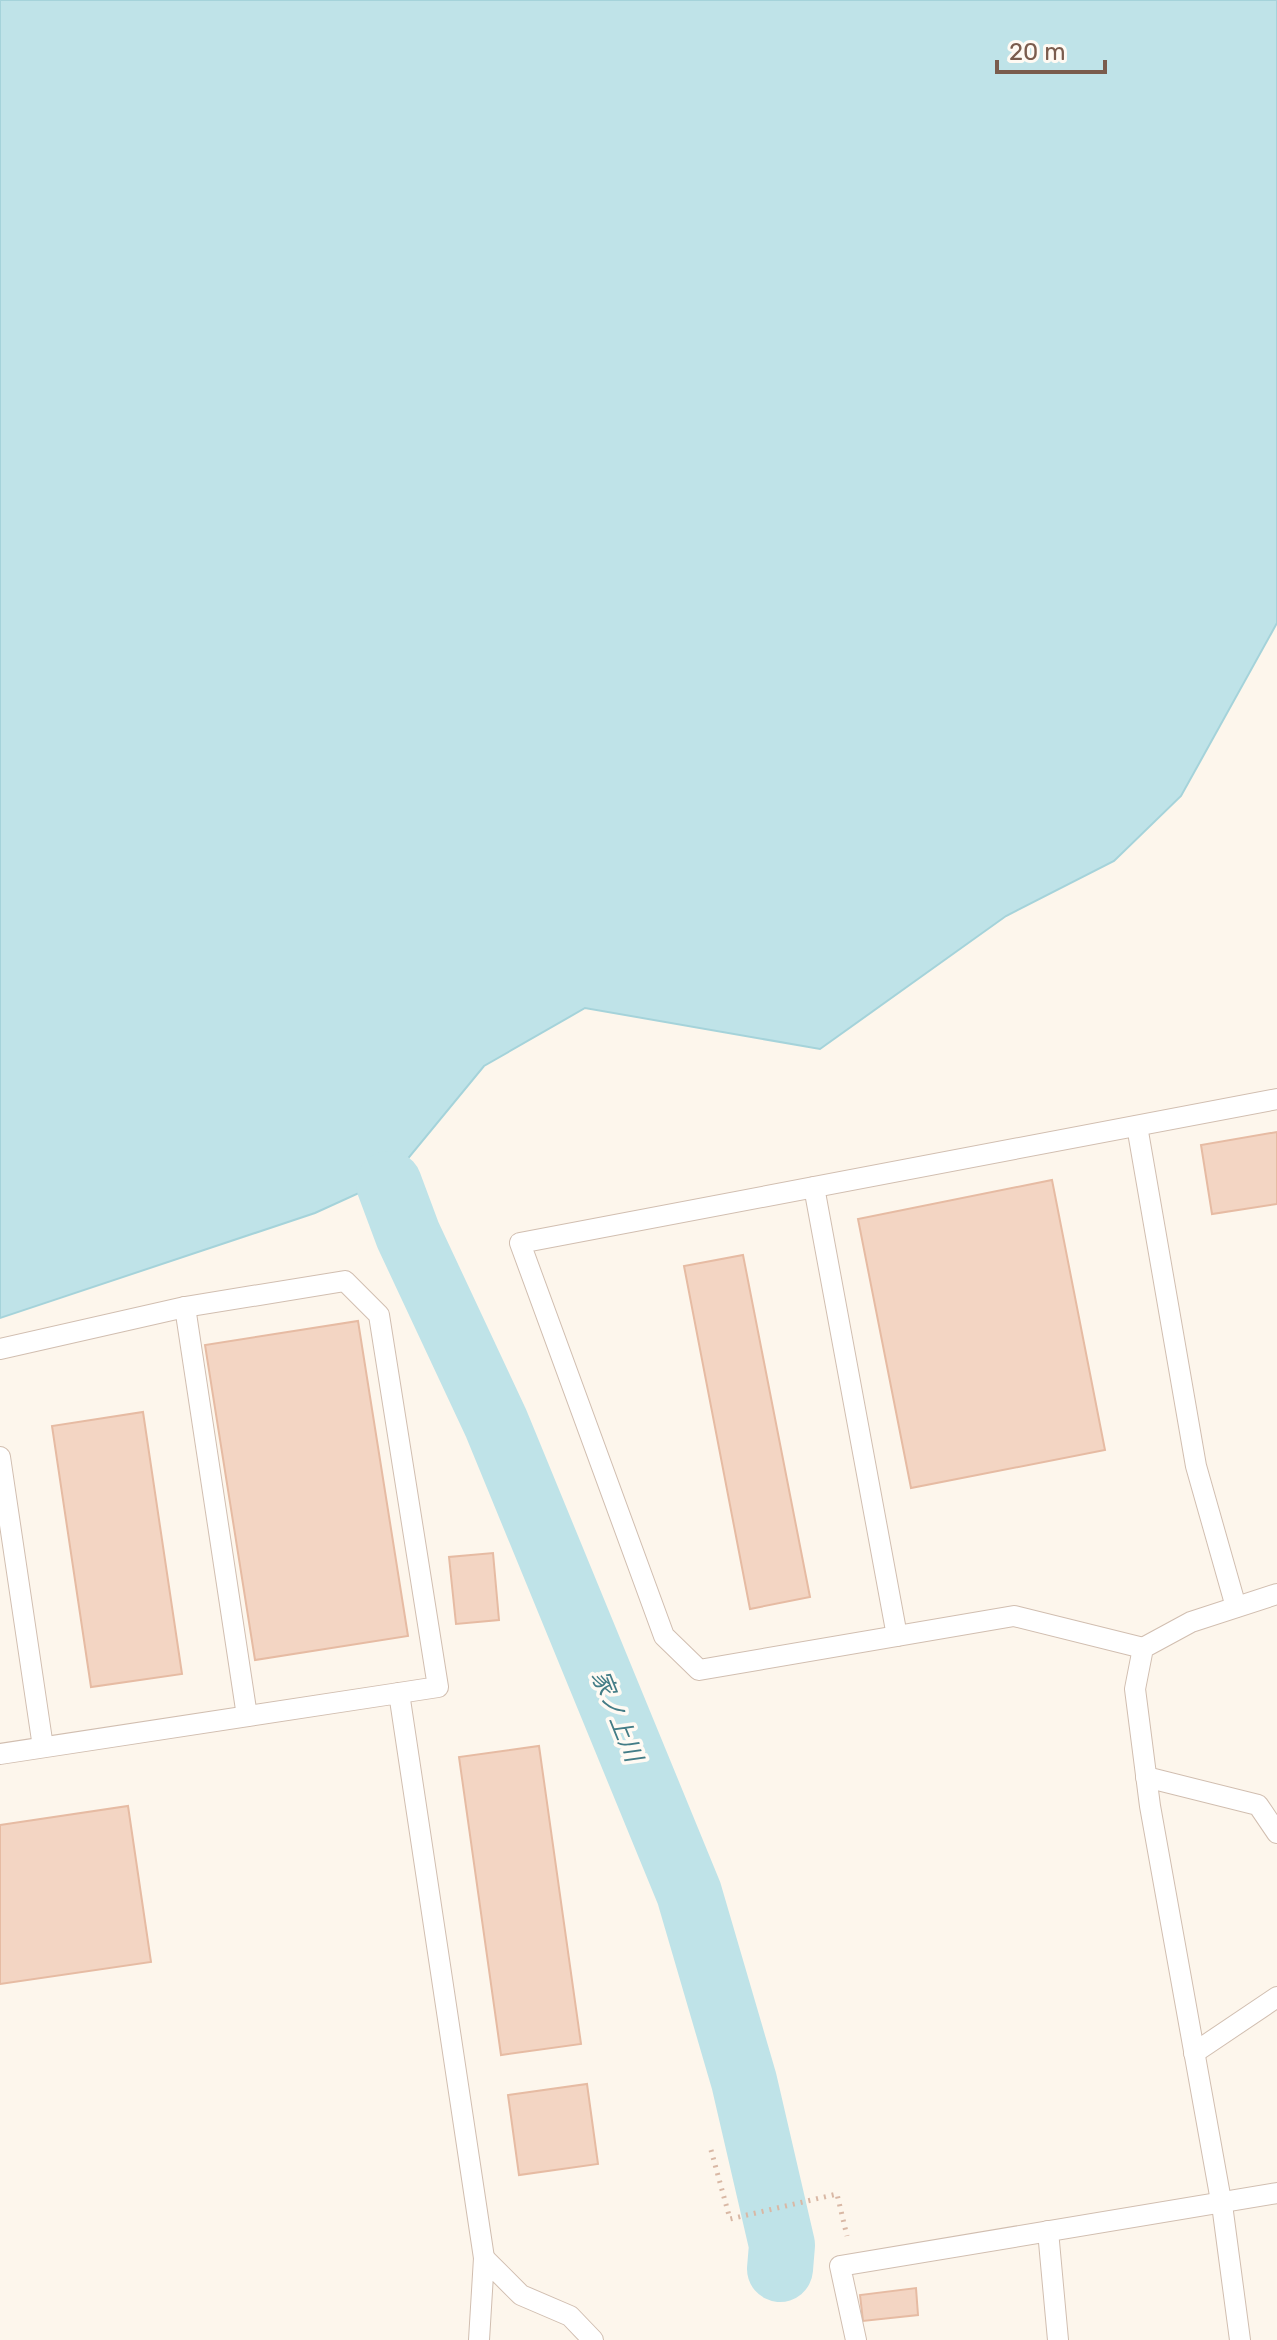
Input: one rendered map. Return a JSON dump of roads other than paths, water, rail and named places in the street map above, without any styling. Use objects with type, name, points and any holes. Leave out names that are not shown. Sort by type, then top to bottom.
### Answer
[{"type":"lane","points":[[1277,1099],[520,1243],[664,1636],[699,1670],[1014,1616],[1143,1648],[1191,1622],[1277,1594]]},
{"type":"lane","points":[[1137,1126],[1196,1466],[1236,1607]]},
{"type":"lane","points":[[814,1187],[897,1636]]},
{"type":"lane","points":[[0,1349],[185,1307],[345,1281],[379,1315],[438,1687],[0,1754]]},
{"type":"lane","points":[[185,1307],[247,1716]]},
{"type":"lane","points":[[0,1457],[43,1747]]},
{"type":"lane","points":[[1143,1648],[1135,1689],[1146,1777],[1221,2202],[1240,2340]]},
{"type":"lane","points":[[399,1693],[484,2258],[479,2340]]},
{"type":"lane","points":[[1146,1777],[1258,1805],[1277,1833]]},
{"type":"lane","points":[[1194,2053],[1277,1997]]},
{"type":"lane","points":[[856,2340],[840,2266],[1277,2193]]},
{"type":"lane","points":[[1048,2231],[1058,2340]]},
{"type":"lane","points":[[484,2258],[521,2295],[570,2316],[593,2340]]},
{"type":"water","points":[[0,0],[1277,0],[1277,623],[1181,796],[1114,861],[1006,916],[820,1049],[585,1008],[484,1066],[392,1178],[315,1213],[0,1318]]},
{"type":"waterway","name":"家ノ上川","points":[[389,1184],[408,1235],[496,1423],[689,1893],[744,2081],[782,2245],[780,2269]]}]
